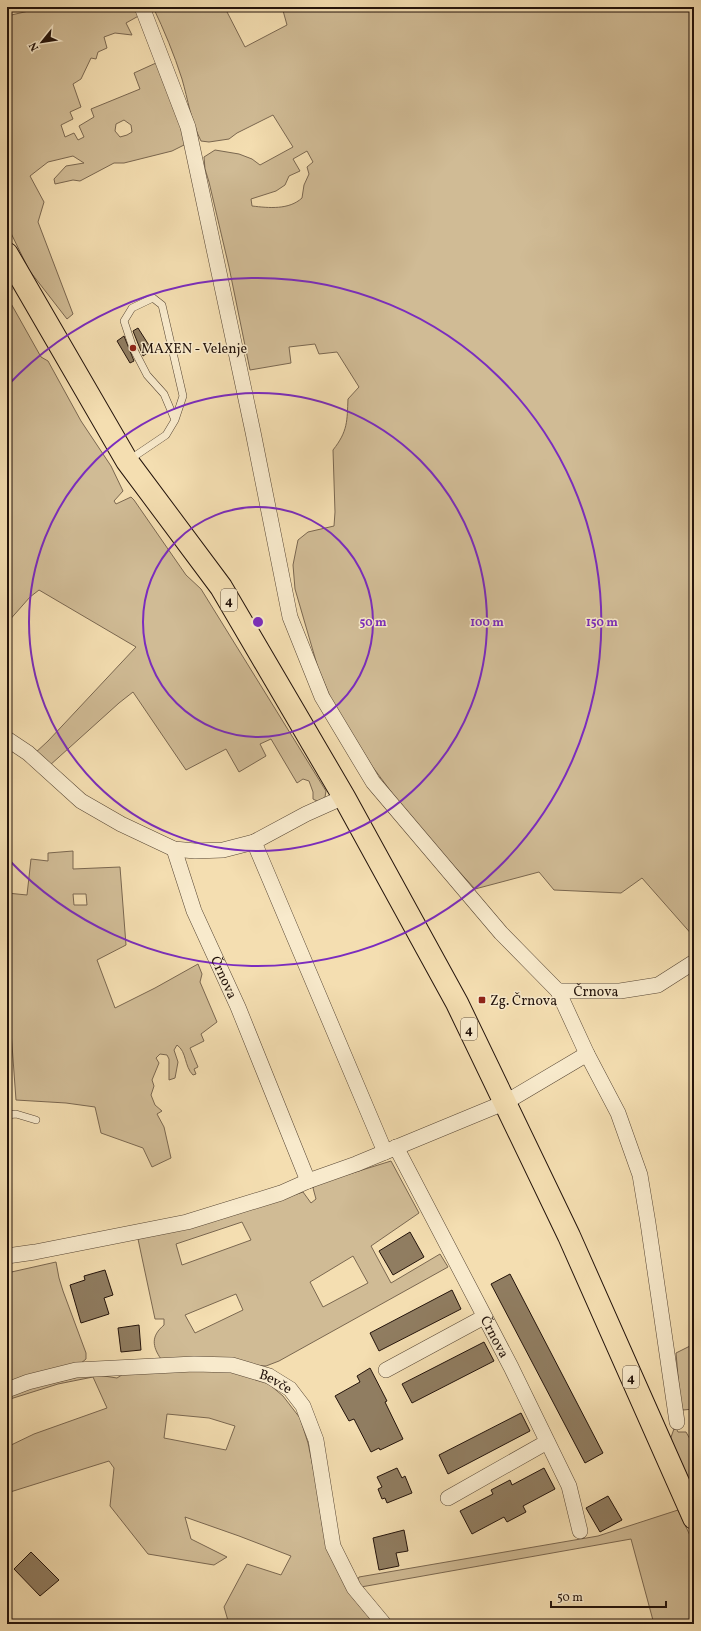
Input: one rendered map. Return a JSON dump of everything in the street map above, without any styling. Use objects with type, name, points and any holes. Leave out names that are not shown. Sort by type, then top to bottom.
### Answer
[{"type":"main road","name":"4","points":[[7,254],[127,461],[221,587],[344,797],[457,1003],[506,1102],[569,1236],[694,1518]]},
{"type":"street","points":[[142,7],[188,126],[252,425],[290,617],[322,697],[373,782],[501,933],[558,991]]},
{"type":"street","points":[[7,739],[28,753],[82,801],[122,824],[174,848],[195,851],[223,850],[254,842],[306,814],[344,797]]},
{"type":"street","name":"Črnova","points":[[254,842],[391,1150],[511,1367],[569,1486],[580,1531]]},
{"type":"street","name":"Črnova","points":[[174,848],[194,911],[238,1007],[308,1181]]},
{"type":"street","name":"Črnova","points":[[678,1422],[640,1176],[618,1114],[587,1054],[558,991],[620,990],[658,985],[694,962]]},
{"type":"street","points":[[7,1256],[35,1252],[187,1222],[281,1193],[308,1181],[391,1150],[506,1102],[587,1054]]},
{"type":"street","points":[[386,1370],[484,1317]]},
{"type":"street","name":"Bevče","points":[[7,1390],[28,1382],[76,1370],[194,1364],[232,1365],[270,1376],[290,1389],[303,1406],[316,1440],[333,1546],[354,1588],[384,1624]]},
{"type":"street","points":[[448,1498],[547,1442]]},
{"type":"lane","points":[[127,461],[166,435],[175,420],[183,396],[162,306],[153,298],[132,308],[124,321],[133,348],[148,375],[164,394],[175,420]]},
{"type":"lane","points":[[7,1115],[16,1114],[36,1120]]},
{"type":"shaded area","points":[[46,7],[139,7],[142,14],[126,23],[132,35],[115,33],[104,37],[107,48],[98,52],[96,59],[91,58],[81,79],[73,84],[81,107],[70,112],[73,119],[61,125],[65,137],[74,133],[78,140],[84,137],[79,126],[94,117],[91,109],[140,89],[134,73],[156,63],[162,64],[186,144],[172,151],[124,163],[114,163],[80,181],[73,180],[55,184],[54,179],[66,166],[84,163],[73,156],[48,162],[30,176],[44,202],[38,222],[73,314],[67,319],[29,270],[7,225],[7,16]],"holes":[[[124,120],[131,125],[132,132],[127,135],[120,137],[115,131],[116,124]]]},
{"type":"shaded area","points":[[153,7],[228,7],[225,8],[245,47],[287,25],[282,7],[694,7],[694,937],[642,878],[621,893],[554,890],[539,872],[475,889],[412,820],[372,766],[331,699],[318,668],[295,589],[293,565],[298,540],[308,532],[334,526],[333,450],[342,437],[346,426],[348,399],[359,387],[337,352],[319,354],[315,344],[289,347],[291,363],[250,370],[229,267],[205,169],[204,157],[215,150],[239,154],[252,159],[260,165],[293,147],[273,115],[237,133],[229,139],[209,142],[201,141],[192,118],[182,79],[169,42]],"holes":[[[307,151],[313,162],[307,167],[309,174],[304,185],[302,198],[297,202],[291,205],[278,207],[252,206],[251,199],[276,191],[285,185],[289,176],[300,171],[293,159]]]},
{"type":"shaded area","points":[[7,282],[12,289],[9,300],[41,357],[48,361],[81,421],[111,466],[123,491],[114,501],[116,504],[131,497],[134,500],[186,575],[201,589],[326,791],[325,797],[319,802],[313,799],[313,792],[309,781],[303,779],[297,783],[271,739],[260,744],[266,756],[239,772],[226,749],[186,770],[133,692],[49,766],[34,754],[136,647],[39,590],[30,597],[7,623]]},
{"type":"shaded area","points":[[73,851],[73,869],[120,867],[126,945],[97,960],[115,1008],[198,964],[202,974],[200,982],[217,1022],[201,1034],[204,1041],[190,1048],[198,1067],[194,1069],[196,1074],[193,1075],[188,1068],[182,1051],[177,1045],[174,1050],[178,1062],[175,1078],[169,1080],[169,1059],[167,1055],[160,1054],[156,1058],[159,1063],[152,1080],[154,1086],[151,1095],[155,1105],[162,1111],[157,1114],[164,1127],[171,1158],[152,1167],[143,1148],[101,1133],[95,1107],[66,1103],[16,1100],[7,976],[7,893],[27,895],[31,859],[48,861],[48,853]],"holes":[[[73,894],[86,894],[87,905],[74,905]]]},
{"type":"shaded area","points":[[391,1161],[419,1213],[371,1246],[391,1283],[440,1254],[448,1267],[279,1361],[266,1366],[161,1359],[156,1350],[154,1341],[157,1333],[164,1325],[164,1319],[155,1319],[138,1239],[240,1213],[303,1192],[311,1203],[316,1199],[313,1188],[317,1184]],"holes":[[[242,1222],[251,1240],[182,1265],[176,1244]],[[353,1256],[368,1283],[323,1307],[310,1282]],[[236,1294],[243,1310],[195,1333],[185,1315]]]},
{"type":"shaded area","points":[[56,1262],[63,1291],[86,1353],[86,1359],[80,1364],[7,1382],[7,1273]]},
{"type":"shaded area","points":[[694,1344],[694,1409],[683,1410],[680,1400],[676,1353]]},
{"type":"shaded area","points":[[228,1370],[253,1376],[270,1385],[283,1396],[300,1418],[308,1443],[323,1529],[375,1624],[229,1624],[224,1607],[247,1564],[281,1575],[291,1556],[185,1517],[191,1539],[227,1557],[214,1565],[148,1554],[110,1506],[114,1468],[109,1461],[7,1493],[7,1447],[34,1434],[107,1408],[93,1377],[58,1384],[7,1400],[7,1396],[19,1391],[91,1374],[117,1378],[128,1371]],"holes":[[[167,1414],[209,1418],[235,1426],[226,1450],[164,1438]]]},
{"type":"shaded area","points":[[675,1426],[678,1432],[686,1432],[694,1446],[694,1492],[670,1440]]},
{"type":"shaded area","points":[[678,1510],[694,1544],[694,1624],[654,1624],[631,1539],[361,1587],[357,1581],[359,1577],[598,1536]]},
{"type":"building","points":[[138,328],[152,350],[143,356],[133,331]]},
{"type":"building","points":[[124,336],[134,361],[130,363],[117,341]]},
{"type":"building","points":[[410,1232],[424,1257],[393,1275],[379,1251]]},
{"type":"building","points":[[105,1270],[113,1295],[104,1298],[109,1314],[81,1323],[70,1285],[85,1280],[84,1276]]},
{"type":"building","points":[[510,1274],[603,1453],[585,1463],[491,1284]]},
{"type":"building","points":[[452,1290],[461,1309],[379,1351],[370,1333]]},
{"type":"building","points":[[139,1325],[141,1350],[121,1352],[118,1328]]},
{"type":"building","points":[[484,1342],[494,1361],[412,1403],[402,1384]]},
{"type":"building","points":[[370,1368],[387,1401],[385,1402],[403,1439],[380,1450],[379,1448],[371,1452],[354,1419],[349,1421],[335,1396],[360,1382],[357,1376]]},
{"type":"building","points":[[521,1413],[530,1431],[448,1474],[439,1455]]},
{"type":"building","points":[[397,1468],[402,1478],[405,1476],[412,1493],[387,1503],[385,1498],[382,1499],[378,1489],[382,1487],[377,1477]]},
{"type":"building","points":[[544,1468],[555,1489],[523,1506],[526,1512],[507,1522],[504,1517],[472,1534],[460,1511],[493,1494],[491,1490],[510,1480],[512,1485]]},
{"type":"building","points":[[608,1496],[622,1520],[600,1532],[586,1508]]},
{"type":"building","points":[[404,1530],[408,1551],[396,1553],[399,1566],[379,1570],[373,1538]]},
{"type":"building","points":[[31,1552],[59,1580],[40,1596],[14,1569]]},
{"type":"place","name":"MAXEN - Velenje","points":[[133,348]]},
{"type":"place","name":"Zg. Črnova","points":[[482,1000]]}]
